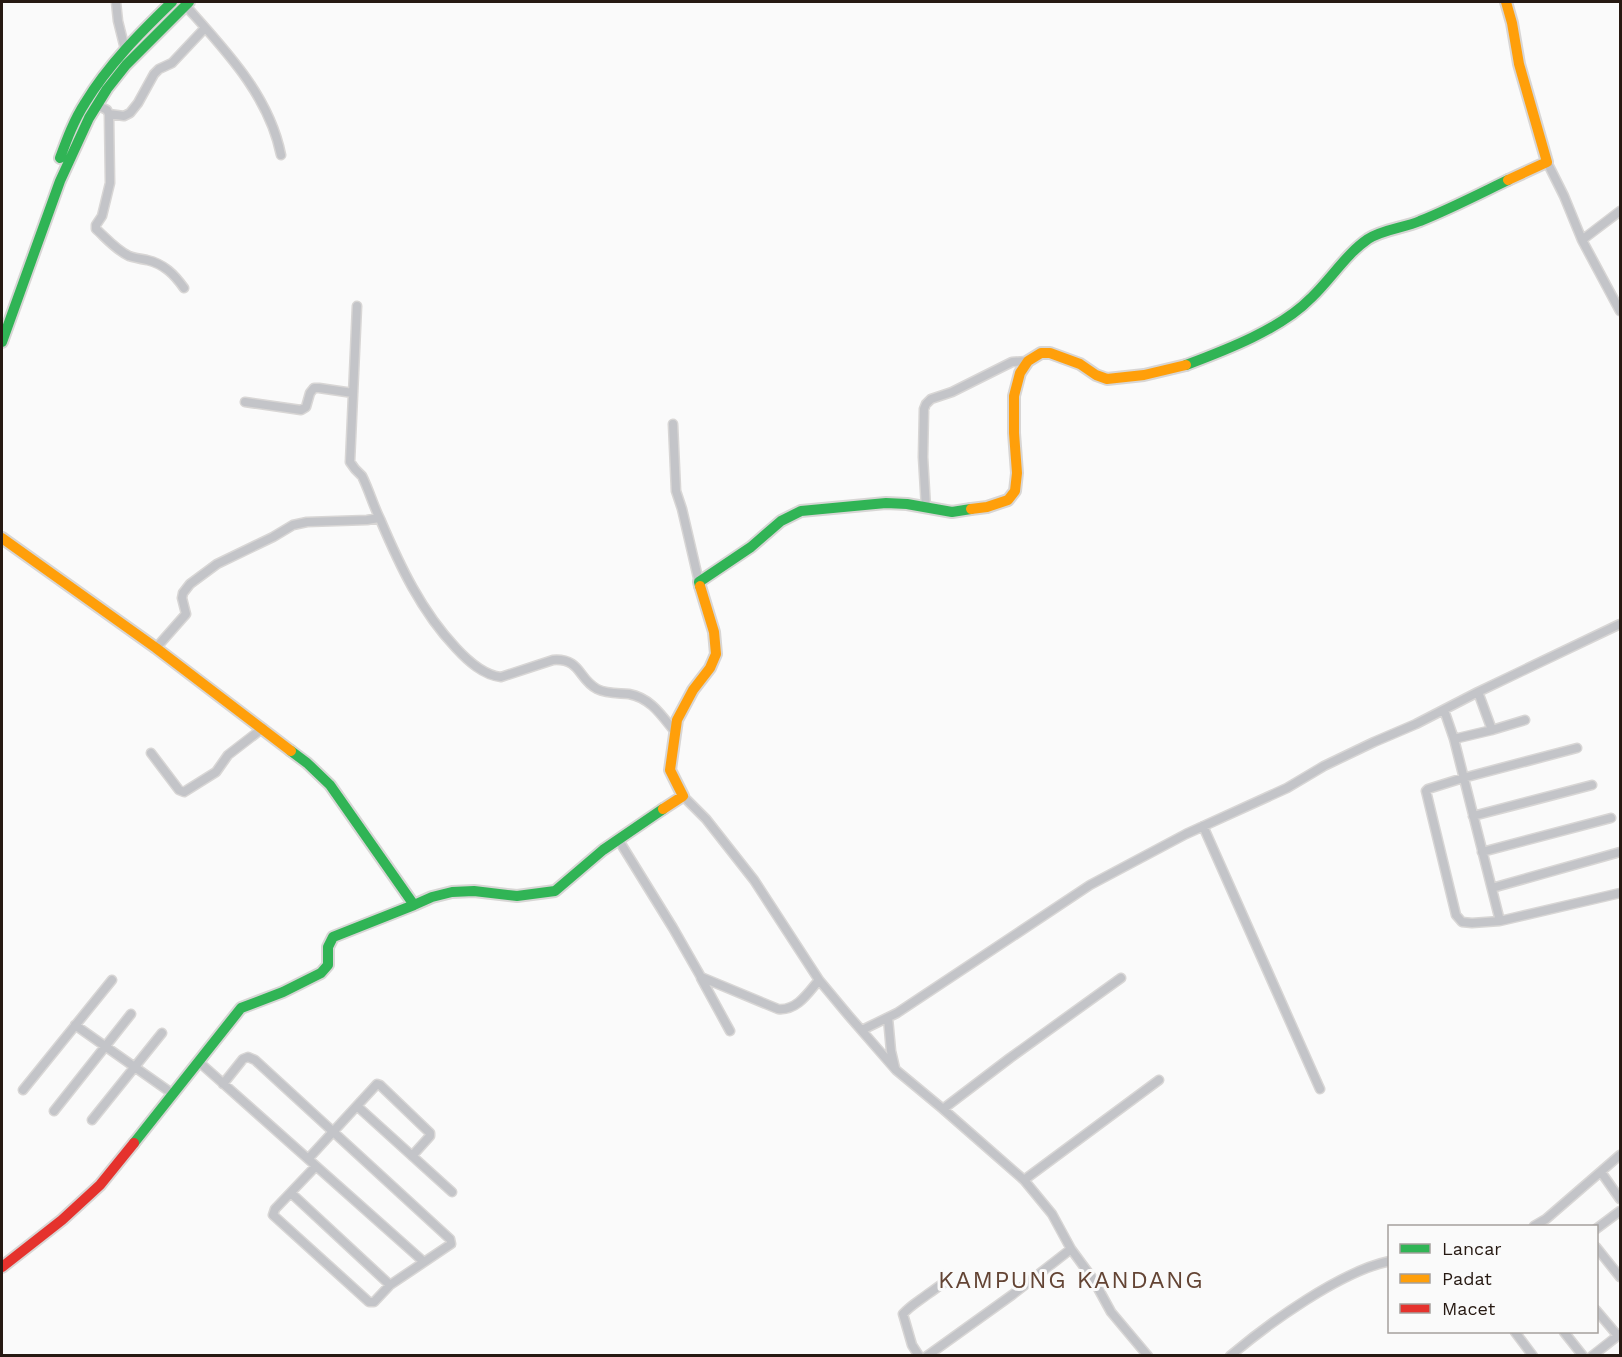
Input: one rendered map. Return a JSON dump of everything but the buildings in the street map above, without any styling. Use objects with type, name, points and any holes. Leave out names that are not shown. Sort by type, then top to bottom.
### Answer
[{"type":"main road","points":[[2,318],[70,133],[92,93],[125,49],[172,2]]},
{"type":"main road","points":[[2,1267],[62,1220],[100,1185],[241,1008],[296,986],[325,970],[329,961],[329,940],[333,937],[432,897],[452,892],[474,891],[517,896],[555,891],[603,850],[683,796],[670,770],[677,720],[693,690],[710,668],[716,654],[714,632],[699,582],[751,547],[781,521],[801,511],[886,503],[907,504],[952,512],[987,507],[1008,500],[1015,491],[1017,473],[1014,396],[1020,373],[1028,361],[1041,353],[1050,353],[1080,364],[1096,375],[1107,379],[1179,368],[1216,354],[1250,339],[1292,314],[1310,300],[1356,248],[1371,237],[1419,222],[1547,162],[1520,64],[1506,2]]},
{"type":"main road","points":[[2,342],[60,183],[84,127],[130,60],[187,3]]},
{"type":"main road","points":[[2,538],[156,648],[308,763],[330,785],[414,905]]},
{"type":"street","points":[[117,2],[118,21],[125,49]]},
{"type":"street","points":[[187,3],[242,72],[266,109],[281,155]]},
{"type":"street","points":[[109,114],[124,116],[130,113],[138,104],[154,74],[172,63],[205,28]]},
{"type":"street","points":[[97,105],[107,110],[109,114],[110,183],[105,206],[96,229],[128,255],[165,267],[184,288]]},
{"type":"street","points":[[1547,162],[1582,240],[1620,311]]},
{"type":"street","points":[[1582,240],[1620,212]]},
{"type":"street","points":[[357,306],[350,462],[362,476],[372,519],[424,608],[446,638],[466,660],[493,676],[501,677],[553,660],[568,661],[574,664],[597,689],[609,693],[630,694],[645,700],[656,708],[675,732]]},
{"type":"street","points":[[926,508],[923,457],[926,404],[931,399],[952,392],[1012,362],[1028,361]]},
{"type":"street","points":[[245,402],[301,410],[306,407],[314,388],[352,393]]},
{"type":"street","points":[[673,424],[676,491],[699,582]]},
{"type":"street","points":[[156,648],[186,614],[182,598],[185,589],[217,564],[300,523],[372,519]]},
{"type":"street","points":[[862,1030],[888,1018],[962,971],[1090,885],[1203,826],[1287,788],[1324,766],[1620,624]]},
{"type":"street","points":[[1478,692],[1492,730]]},
{"type":"street","points":[[1444,710],[1454,740],[1500,921]]},
{"type":"street","points":[[1454,740],[1525,720]]},
{"type":"street","points":[[151,753],[179,790],[184,792],[216,772],[228,755],[263,728]]},
{"type":"street","points":[[1577,748],[1428,789],[1426,793],[1456,915],[1462,921],[1500,921],[1620,893]]},
{"type":"street","points":[[1473,816],[1592,785]]},
{"type":"street","points":[[683,796],[706,819],[754,880],[819,980],[896,1070],[1024,1180],[1052,1214],[1071,1249],[1093,1279],[1112,1312],[1148,1356]]},
{"type":"street","points":[[1482,852],[1611,818]]},
{"type":"street","points":[[1203,826],[1320,1089]]},
{"type":"street","points":[[618,839],[674,928],[730,1031]]},
{"type":"street","points":[[1492,888],[1620,852]]},
{"type":"street","points":[[700,977],[784,1010],[797,1005],[819,980]]},
{"type":"street","points":[[943,1109],[1121,978]]},
{"type":"street","points":[[23,1090],[112,980]]},
{"type":"street","points":[[54,1112],[131,1014]]},
{"type":"street","points":[[888,1018],[891,1051],[896,1070]]},
{"type":"street","points":[[75,1025],[173,1094]]},
{"type":"street","points":[[92,1120],[162,1033]]},
{"type":"street","points":[[223,1084],[243,1059],[248,1057],[255,1060],[450,1239],[451,1243],[390,1285],[374,1302],[369,1302],[275,1217],[275,1209],[316,1166]]},
{"type":"street","points":[[199,1062],[424,1262]]},
{"type":"street","points":[[1024,1180],[1159,1080]]},
{"type":"street","points":[[308,1159],[376,1085],[380,1085],[430,1133],[430,1136],[412,1156]]},
{"type":"street","points":[[357,1106],[452,1192]]},
{"type":"street","points":[[1537,1225],[1620,1155]]},
{"type":"street","points":[[1601,1172],[1620,1199]]},
{"type":"street","points":[[291,1193],[390,1285]]},
{"type":"street","points":[[1598,1228],[1620,1211]]},
{"type":"street","points":[[927,1356],[1071,1249]]},
{"type":"street","points":[[1598,1250],[1620,1277]]},
{"type":"street","points":[[1230,1356],[1271,1324],[1345,1278],[1388,1261]]},
{"type":"street","points":[[919,1356],[912,1345],[903,1314],[917,1301],[946,1282]]},
{"type":"street","points":[[1592,1356],[1619,1335],[1598,1312]]},
{"type":"street","points":[[1516,1333],[1533,1356]]},
{"type":"street","points":[[1565,1333],[1583,1356]]},
{"type":"traffic: fast","points":[[60,158],[77,116],[94,89],[125,50],[172,2]]},
{"type":"traffic: fast","points":[[2,342],[60,181],[89,118],[107,89],[126,65],[189,2]]},
{"type":"traffic: fast","points":[[1186,365],[1252,338],[1299,309],[1368,239],[1431,216],[1508,180]]},
{"type":"traffic: fast","points":[[700,586],[699,582],[751,547],[781,521],[801,511],[886,503],[907,504],[952,512],[971,509]]},
{"type":"traffic: fast","points":[[134,1143],[241,1008],[283,992],[321,973],[328,965],[328,947],[333,937],[414,905],[330,785],[291,751]]},
{"type":"traffic: fast","points":[[414,905],[452,892],[474,891],[517,896],[555,891],[603,850],[663,809]]},
{"type":"traffic: slow","points":[[1506,2],[1519,64],[1547,162],[1508,180]]},
{"type":"traffic: slow","points":[[971,509],[987,507],[1008,500],[1015,491],[1017,473],[1014,396],[1020,373],[1028,361],[1041,353],[1050,353],[1080,364],[1096,375],[1107,379],[1144,375],[1186,365]]},
{"type":"traffic: slow","points":[[2,538],[156,648],[291,751]]},
{"type":"traffic: slow","points":[[663,809],[683,796],[670,770],[677,720],[693,690],[710,668],[716,654],[714,632],[700,586]]},
{"type":"traffic: jam","points":[[2,1267],[62,1220],[100,1185],[134,1143]]},
{"type":"district","name":"KAMPUNG KANDANG","points":[[1071,1280]]}]
